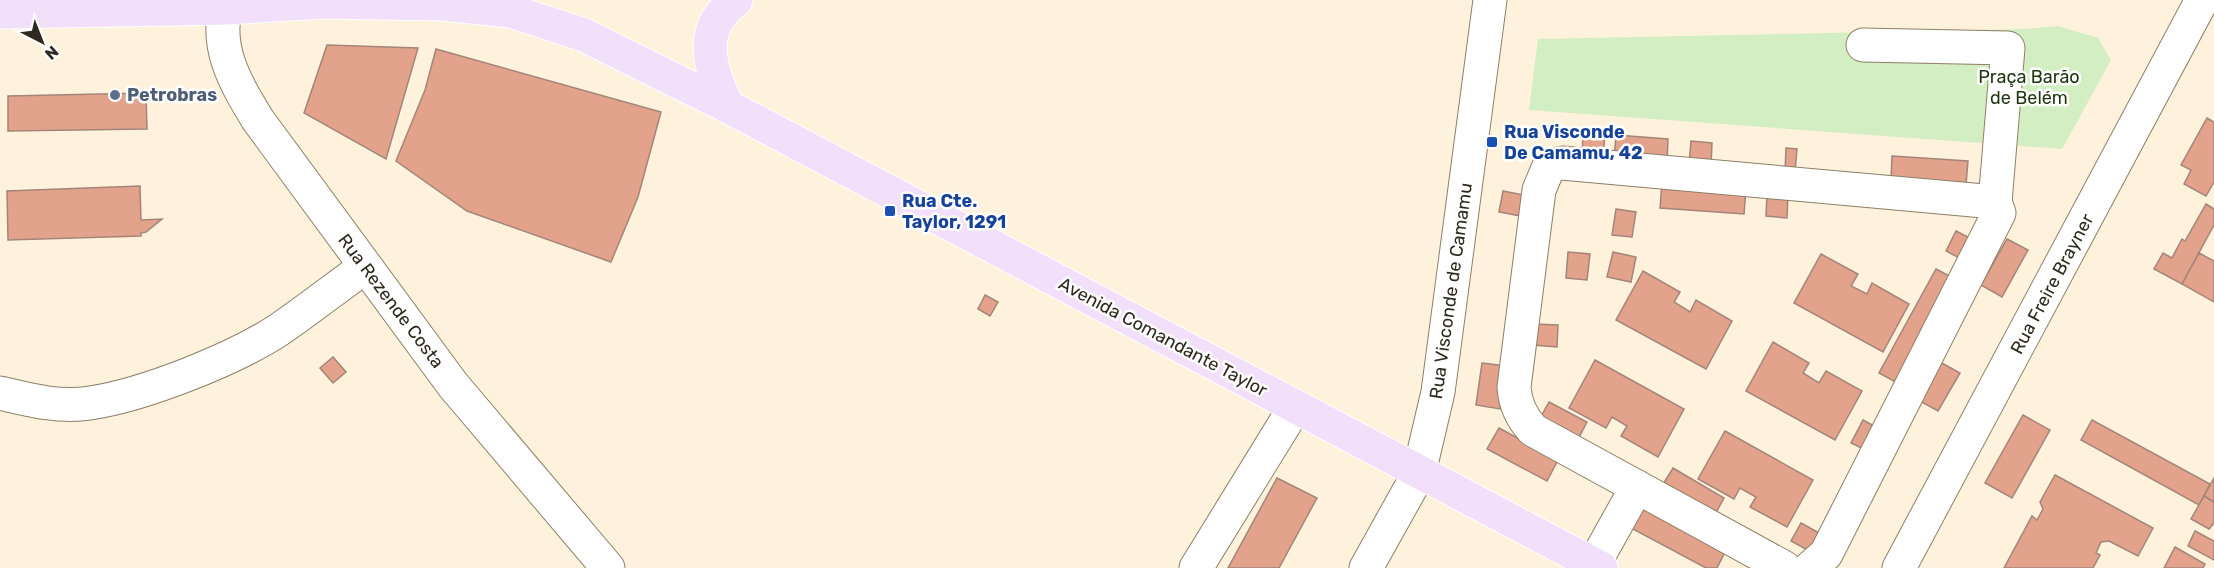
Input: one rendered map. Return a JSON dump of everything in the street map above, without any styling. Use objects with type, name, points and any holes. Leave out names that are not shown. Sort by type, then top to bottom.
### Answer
[{"type":"main road","points":[[727,106],[714,78],[709,51],[713,29],[728,6],[736,0]]},
{"type":"main road","name":"Avenida Comandante Taylor","points":[[0,12],[323,2],[443,4],[511,11],[584,35],[727,106],[1597,566]]},
{"type":"street","name":"Rua Visconde de Camamu","points":[[1366,568],[1419,473],[1438,392],[1490,0]]},
{"type":"street","name":"Rua Rezende Costa","points":[[227,4],[223,49],[234,80],[258,120],[453,385],[608,568]]},
{"type":"street","name":"Rua Freire Brayner","points":[[1899,568],[2204,15]]},
{"type":"street","points":[[1810,568],[1826,554],[1999,210],[1995,202],[2008,48],[1863,45]]},
{"type":"street","points":[[1785,568],[1533,430],[1526,422],[1515,400],[1514,387],[1539,190],[1549,166],[1562,163],[1995,202]]},
{"type":"street","points":[[0,393],[39,403],[88,404],[147,390],[225,357],[279,330],[365,267]]},
{"type":"street","points":[[1196,568],[1295,407]]},
{"type":"street","points":[[1597,566],[1637,487]]},
{"type":"green space","name":"Praça Barão de Belém","points":[[2058,26],[2098,38],[2111,60],[2062,149],[1529,110],[1538,39],[2024,29]]},
{"type":"building","points":[[327,45],[418,48],[386,159],[304,113]]},
{"type":"building","points":[[436,49],[661,112],[638,197],[611,262],[467,211],[396,161],[425,90]]},
{"type":"building","points":[[146,93],[147,129],[8,131],[8,96]]},
{"type":"building","points":[[2207,118],[2214,122],[2214,182],[2206,196],[2184,184],[2191,170],[2181,165]]},
{"type":"building","points":[[1583,133],[1605,134],[1603,158],[1582,157]]},
{"type":"building","points":[[1616,135],[1668,139],[1667,163],[1614,159]]},
{"type":"building","points":[[1691,141],[1712,143],[1711,166],[1689,164]]},
{"type":"building","points":[[1786,148],[1797,149],[1795,172],[1785,171]]},
{"type":"building","points":[[1892,156],[1968,161],[1966,185],[1891,180]]},
{"type":"building","points":[[1662,183],[1746,189],[1744,214],[1660,208]]},
{"type":"building","points":[[140,186],[141,220],[162,219],[146,232],[141,233],[141,236],[8,240],[7,191]]},
{"type":"building","points":[[1503,191],[1524,195],[1521,216],[1499,212]]},
{"type":"building","points":[[1767,193],[1788,194],[1787,218],[1766,216]]},
{"type":"building","points":[[2206,204],[2214,209],[2214,225],[2182,284],[2154,269],[2163,253],[2172,258],[2182,239],[2185,241]]},
{"type":"building","points":[[1616,209],[1636,212],[1632,237],[1612,235]]},
{"type":"building","points":[[1956,231],[1978,242],[1967,262],[1946,251]]},
{"type":"building","points":[[2007,239],[2028,250],[2002,297],[1981,285]]},
{"type":"building","points":[[1568,252],[1590,254],[1587,280],[1566,278]]},
{"type":"building","points":[[1613,252],[1636,257],[1631,282],[1607,277]]},
{"type":"building","points":[[2199,253],[2214,261],[2214,302],[2182,284]]},
{"type":"building","points":[[1821,254],[1858,274],[1851,286],[1867,294],[1872,283],[1909,304],[1883,352],[1794,303]]},
{"type":"building","points":[[1936,269],[1957,280],[1899,384],[1879,373]]},
{"type":"building","points":[[1643,271],[1680,292],[1674,302],[1690,312],[1696,300],[1732,321],[1706,369],[1616,320]]},
{"type":"building","points":[[985,295],[998,302],[990,316],[978,309]]},
{"type":"building","points":[[1534,324],[1558,325],[1557,347],[1533,345]]},
{"type":"building","points":[[1773,342],[1809,363],[1803,373],[1819,383],[1826,371],[1862,391],[1835,440],[1746,391]]},
{"type":"building","points":[[333,357],[346,372],[333,383],[320,368]]},
{"type":"building","points":[[1595,360],[1684,409],[1658,457],[1621,436],[1627,426],[1612,417],[1606,428],[1569,408]]},
{"type":"building","points":[[1940,362],[1960,373],[1938,411],[1918,400]]},
{"type":"building","points":[[1482,363],[1506,366],[1500,409],[1476,405]]},
{"type":"building","points":[[1549,402],[1587,422],[1576,443],[1538,422]]},
{"type":"building","points":[[2023,415],[2050,430],[2012,498],[1985,483]]},
{"type":"building","points":[[1863,420],[1885,432],[1874,454],[1851,443]]},
{"type":"building","points":[[2092,420],[2210,484],[2199,505],[2081,440]]},
{"type":"building","points":[[1499,428],[1558,460],[1547,481],[1487,449]]},
{"type":"building","points":[[1725,431],[1813,480],[1787,527],[1750,507],[1756,497],[1740,488],[1734,499],[1698,479]]},
{"type":"building","points":[[1673,468],[1724,498],[1712,520],[1660,489]]},
{"type":"building","points":[[2055,475],[2153,528],[2138,556],[2109,541],[2101,542],[2096,553],[2100,555],[2093,568],[2004,568],[2032,516],[2037,520],[2043,509],[2040,502]]},
{"type":"building","points":[[1277,478],[1317,498],[1279,568],[1228,568]]},
{"type":"building","points":[[2214,478],[2214,502],[2204,496]]},
{"type":"building","points":[[2204,496],[2214,502],[2214,523],[2209,529],[2191,519]]},
{"type":"building","points":[[1643,505],[1726,550],[1717,568],[1706,568],[1631,528]]},
{"type":"building","points":[[1801,523],[1821,534],[1811,552],[1791,541]]},
{"type":"building","points":[[2195,531],[2214,541],[2214,560],[2188,546]]},
{"type":"building","points":[[2175,547],[2205,564],[2203,568],[2164,568]]},
{"type":"place","name":"Petrobras","points":[[115,95]]},
{"type":"place","name":"Rua Visconde De Camamu, 42","points":[[1492,142]]},
{"type":"place","name":"Rua Cte. Taylor, 1291","points":[[890,211]]}]
